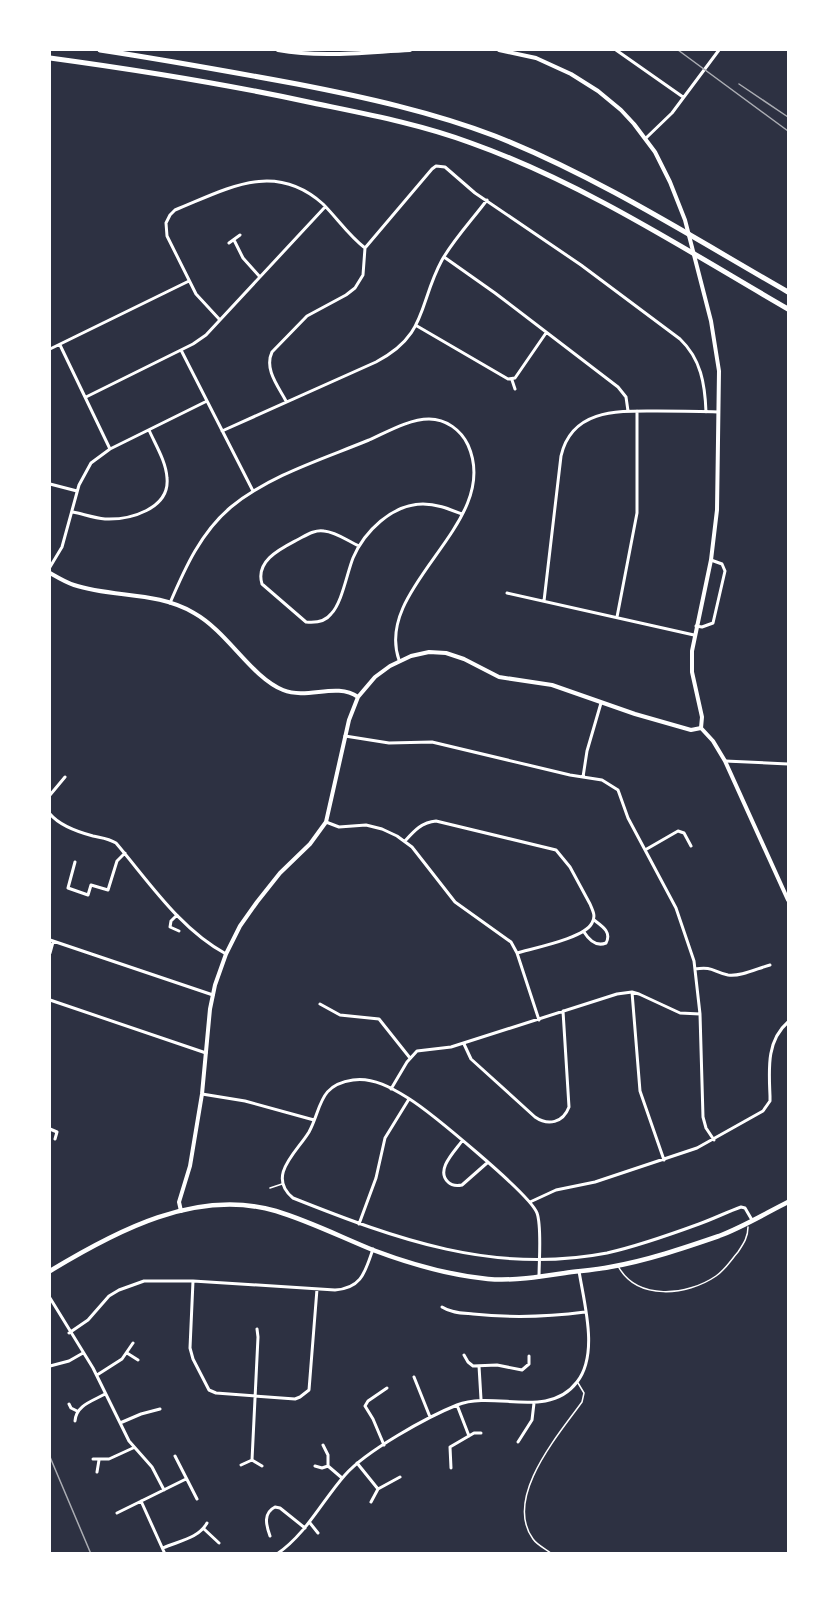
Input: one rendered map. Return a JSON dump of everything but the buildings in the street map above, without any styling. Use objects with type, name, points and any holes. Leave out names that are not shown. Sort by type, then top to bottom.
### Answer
[{"type":"highway","points":[[100,50],[328,90],[400,106],[448,120],[529,150],[595,182],[789,292]]},
{"type":"highway","points":[[50,58],[203,81],[346,109],[417,126],[471,143],[574,189],[789,309]]},
{"type":"main road","points":[[50,1271],[127,1228],[181,1211],[228,1206],[262,1208],[290,1216],[420,1266],[470,1277],[501,1280],[539,1277],[617,1266],[700,1242],[789,1202]]},
{"type":"street","points":[[278,50],[345,53],[410,50]]},
{"type":"street","points":[[499,50],[536,58],[585,83],[621,110],[646,138],[676,195],[696,264],[716,348],[719,371],[717,510],[711,560],[694,635],[692,672],[702,717],[701,728],[713,741],[725,761],[789,900]]},
{"type":"street","points":[[616,50],[684,98]]},
{"type":"street","points":[[646,138],[664,122],[684,98],[718,50]]},
{"type":"street","points":[[286,401],[270,370],[269,358],[272,352],[307,316],[356,288],[363,275],[365,248],[436,166],[445,167],[689,348],[705,384],[706,412]]},
{"type":"street","points":[[220,320],[201,301],[166,232],[168,219],[175,210],[244,183],[278,181],[300,188],[325,206],[365,248]]},
{"type":"street","points":[[222,431],[396,351],[417,326],[444,257],[487,200]]},
{"type":"street","points":[[86,397],[199,340],[261,277],[325,206]]},
{"type":"street","points":[[229,243],[240,236]]},
{"type":"street","points":[[234,240],[243,258],[261,277]]},
{"type":"street","points":[[444,257],[618,387],[626,397],[628,411]]},
{"type":"street","points":[[50,349],[189,280]]},
{"type":"street","points":[[417,326],[503,377],[512,380]]},
{"type":"street","points":[[512,380],[546,333]]},
{"type":"street","points":[[60,344],[110,449]]},
{"type":"street","points":[[181,350],[253,491]]},
{"type":"street","points":[[512,380],[515,389]]},
{"type":"street","points":[[50,567],[62,547],[77,491],[88,468],[96,459],[110,449],[207,401]]},
{"type":"street","points":[[616,617],[637,513],[637,411]]},
{"type":"street","points":[[544,601],[562,449],[571,435],[587,420],[604,413],[718,412]]},
{"type":"street","points":[[171,603],[202,540],[229,508],[253,491],[283,476],[415,421],[431,418],[446,422],[459,432],[471,451],[474,468],[473,484],[462,514],[404,608],[398,623],[395,641],[399,660]]},
{"type":"street","points":[[72,511],[102,519],[114,519],[145,511],[162,499],[168,478],[164,463],[149,430]]},
{"type":"street","points":[[50,484],[77,491]]},
{"type":"street","points":[[359,546],[327,531],[316,531],[276,552],[265,562],[261,573],[262,584],[301,619],[312,622],[325,620],[334,611],[359,546],[374,527],[407,506],[437,505],[462,514]]},
{"type":"street","points":[[696,626],[702,627],[713,622],[725,571],[722,564],[711,560]]},
{"type":"street","points":[[50,573],[87,589],[171,603],[194,612],[212,626],[263,678],[276,687],[301,694],[346,690],[358,697]]},
{"type":"street","points":[[507,593],[694,635]]},
{"type":"street","points":[[181,1211],[179,1202],[190,1166],[202,1094],[213,995],[226,954],[240,926],[256,902],[280,873],[310,844],[326,822],[349,720],[358,697],[377,675],[399,660],[417,654],[446,653],[464,659],[499,677],[552,684],[600,703],[691,730],[701,728]]},
{"type":"street","points":[[583,777],[600,703]]},
{"type":"street","points":[[345,736],[389,743],[432,742],[602,780],[618,790],[628,818],[676,909],[696,969],[700,1014],[703,1117],[706,1128],[714,1140]]},
{"type":"street","points":[[725,761],[789,764]]},
{"type":"street","points":[[50,795],[65,777]]},
{"type":"street","points":[[50,814],[67,827],[93,836],[110,838],[194,933],[226,954]]},
{"type":"street","points":[[405,841],[419,826],[436,821],[552,848],[570,867],[590,904],[594,920],[609,935],[606,943],[594,943],[584,932]]},
{"type":"street","points":[[326,822],[339,827],[375,826],[390,831],[412,847],[455,902],[507,938],[517,953],[539,1020]]},
{"type":"street","points":[[645,850],[678,831],[684,833],[690,846]]},
{"type":"street","points":[[75,862],[68,888],[88,894],[91,885],[108,890],[117,861],[125,853]]},
{"type":"street","points":[[177,915],[171,921],[170,927],[179,931]]},
{"type":"street","points":[[517,953],[584,932],[594,920]]},
{"type":"street","points":[[50,953],[51,941],[213,995]]},
{"type":"street","points":[[696,969],[709,967],[725,974],[735,975],[770,965]]},
{"type":"street","points":[[391,1089],[410,1058],[422,1049],[464,1044],[617,994],[632,992],[680,1013],[700,1014]]},
{"type":"street","points":[[632,992],[640,1091],[664,1160]]},
{"type":"street","points":[[50,1000],[206,1053]]},
{"type":"street","points":[[320,1004],[340,1015],[379,1019],[410,1058]]},
{"type":"street","points":[[464,1044],[471,1059],[536,1117],[547,1122],[557,1121],[564,1116],[568,1107],[563,1011]]},
{"type":"street","points":[[530,1202],[556,1190],[595,1182],[664,1160],[714,1140],[763,1111],[771,1096],[769,1058],[778,1034],[789,1022]]},
{"type":"street","points":[[539,1277],[538,1259],[538,1218],[530,1202],[462,1141],[409,1099],[391,1089],[364,1080],[351,1080],[338,1084],[328,1092],[321,1101],[308,1134],[286,1164],[282,1184],[293,1198],[395,1237],[449,1251],[501,1258],[538,1259],[592,1255],[621,1249],[697,1225],[741,1207],[745,1208],[750,1221]]},
{"type":"street","points":[[202,1094],[245,1101],[314,1120]]},
{"type":"street","points":[[359,1224],[376,1178],[385,1138],[409,1099]]},
{"type":"street","points":[[50,1129],[57,1132],[55,1139]]},
{"type":"street","points":[[462,1141],[444,1168],[444,1177],[451,1185],[462,1185],[487,1163]]},
{"type":"street","points":[[69,1333],[87,1320],[109,1296],[127,1286],[153,1280],[344,1289],[354,1285],[365,1272],[373,1249]]},
{"type":"street","points":[[277,1554],[305,1528],[342,1478],[357,1463],[430,1418],[457,1405],[481,1399],[534,1403],[564,1394],[577,1382],[588,1359],[579,1271]]},
{"type":"street","points":[[193,1281],[190,1348],[206,1386],[213,1393],[255,1397],[295,1399],[309,1390],[317,1289]]},
{"type":"street","points":[[50,1299],[96,1375],[133,1448],[152,1467],[164,1490]]},
{"type":"street","points":[[442,1307],[461,1313],[509,1317],[585,1312]]},
{"type":"street","points":[[252,1460],[257,1329]]},
{"type":"street","points":[[96,1375],[110,1368],[128,1353],[133,1343]]},
{"type":"street","points":[[50,1366],[83,1353]]},
{"type":"street","points":[[128,1353],[138,1360]]},
{"type":"street","points":[[464,1355],[470,1365],[503,1365],[522,1370],[529,1365],[529,1356]]},
{"type":"street","points":[[479,1365],[481,1399]]},
{"type":"street","points":[[414,1377],[430,1418]]},
{"type":"street","points":[[384,1445],[374,1419],[365,1406],[368,1401],[387,1388]]},
{"type":"street","points":[[75,1421],[77,1411],[105,1394]]},
{"type":"street","points":[[518,1442],[532,1420],[534,1403]]},
{"type":"street","points":[[69,1404],[77,1411]]},
{"type":"street","points":[[457,1405],[469,1436]]},
{"type":"street","points":[[120,1423],[160,1409]]},
{"type":"street","points":[[451,1468],[450,1448],[469,1436],[481,1433]]},
{"type":"street","points":[[323,1445],[328,1455],[328,1466],[342,1478]]},
{"type":"street","points":[[93,1459],[116,1457],[133,1448]]},
{"type":"street","points":[[175,1456],[196,1500]]},
{"type":"street","points":[[97,1472],[99,1460]]},
{"type":"street","points":[[241,1466],[252,1460]]},
{"type":"street","points":[[252,1460],[262,1466]]},
{"type":"street","points":[[357,1463],[378,1489]]},
{"type":"street","points":[[315,1466],[322,1468],[328,1466]]},
{"type":"street","points":[[371,1502],[378,1489],[400,1477]]},
{"type":"street","points":[[117,1513],[186,1479]]},
{"type":"street","points":[[141,1501],[165,1554]]},
{"type":"street","points":[[270,1536],[266,1517],[269,1510],[274,1507],[280,1508],[305,1528]]},
{"type":"street","points":[[310,1522],[318,1533]]},
{"type":"street","points":[[162,1548],[185,1540],[204,1529],[207,1523]]},
{"type":"street","points":[[204,1529],[219,1543]]},
{"type":"lane","points":[[270,1188],[282,1184]]},
{"type":"lane","points":[[617,1266],[627,1279],[651,1291],[675,1292],[693,1287],[710,1280],[726,1268],[746,1239],[750,1221]]},
{"type":"lane","points":[[552,1554],[534,1540],[525,1519],[525,1498],[543,1457],[582,1401],[584,1393],[577,1382]]},
{"type":"railway","points":[[678,50],[788,131]]},
{"type":"railway","points":[[739,84],[788,117]]},
{"type":"railway","points":[[50,1457],[91,1554]]}]
